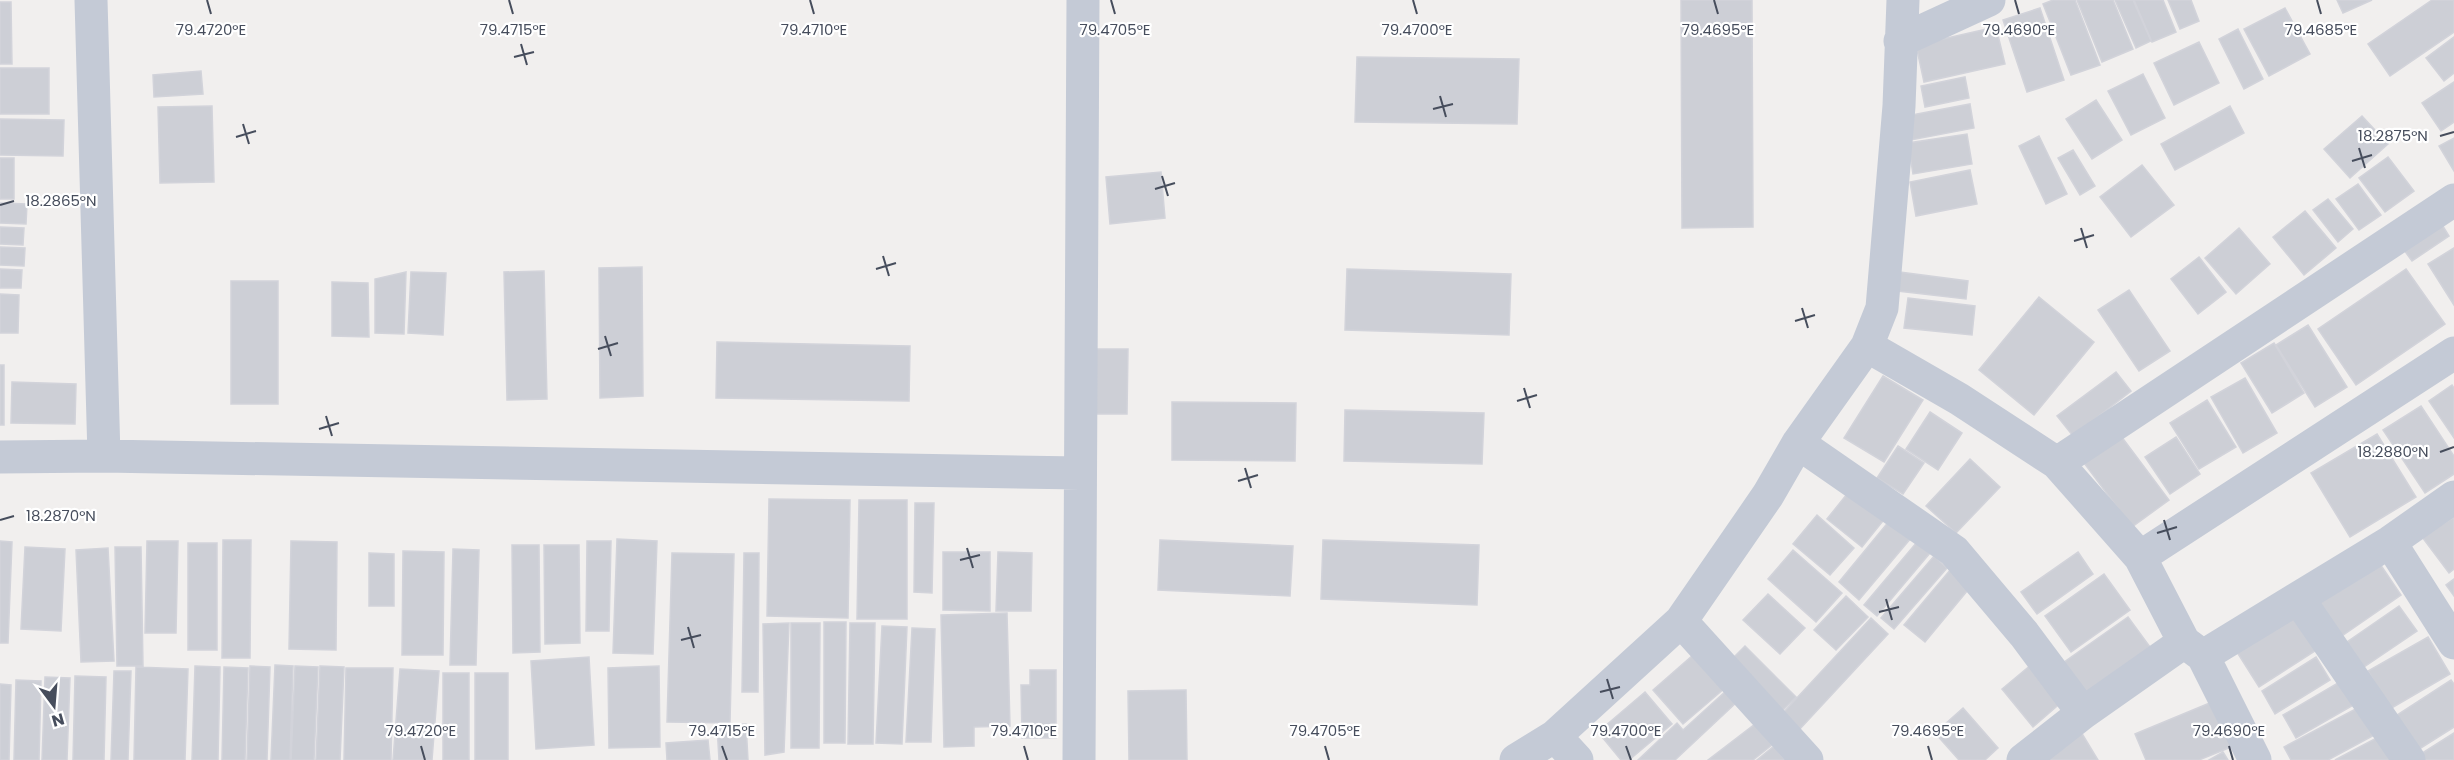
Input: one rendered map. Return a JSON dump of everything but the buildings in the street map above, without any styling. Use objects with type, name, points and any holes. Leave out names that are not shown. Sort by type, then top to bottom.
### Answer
[{"type":"street","points":[[91,0],[104,456]]},
{"type":"street","points":[[1079,760],[1083,0]]},
{"type":"street","points":[[1516,760],[1555,736],[1681,621],[1768,495],[1798,443],[1868,346],[1882,308],[1899,106],[1903,0]]},
{"type":"street","points":[[1900,41],[1989,0]]},
{"type":"street","points":[[2057,463],[2454,200]]},
{"type":"street","points":[[1868,346],[1959,399],[2057,463],[2140,557],[2255,760]]},
{"type":"street","points":[[2140,557],[2454,353]]},
{"type":"street","points":[[1798,443],[1954,551],[2024,634],[2083,713]]},
{"type":"street","points":[[0,457],[104,456],[1080,473]]},
{"type":"street","points":[[2023,760],[2083,713],[2194,649],[2298,598],[2390,542],[2454,497]]},
{"type":"street","points":[[2390,542],[2454,643]]},
{"type":"street","points":[[2298,598],[2409,760]]},
{"type":"street","points":[[1681,621],[1807,760]]},
{"type":"street","points":[[1555,736],[1577,760]]}]
